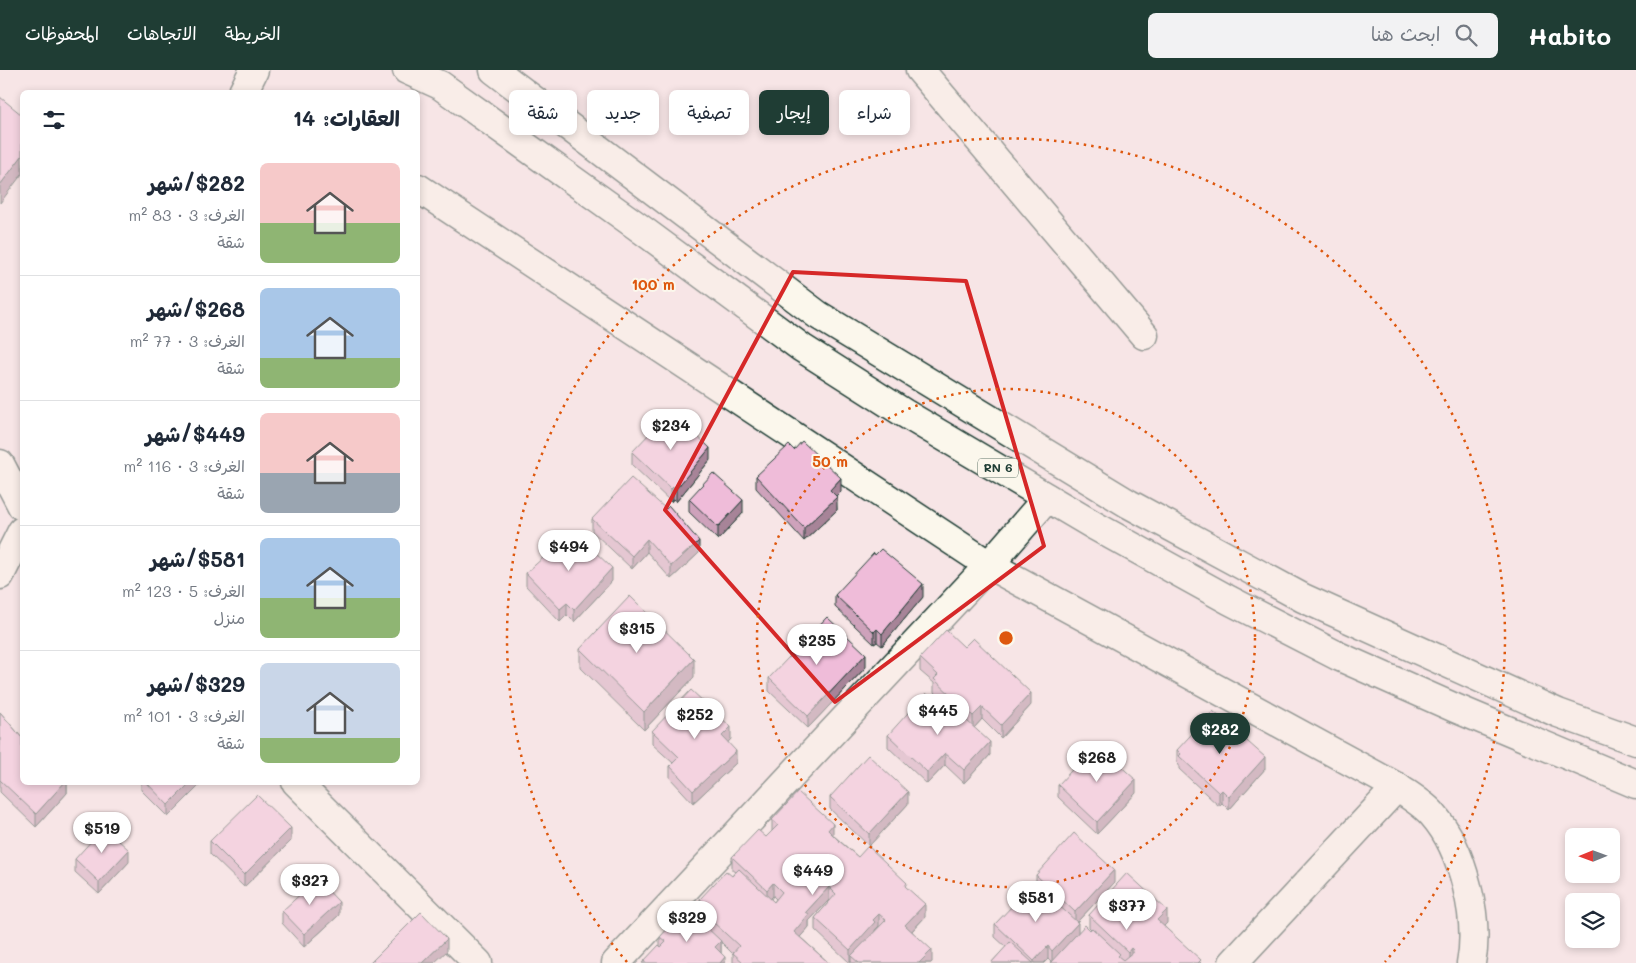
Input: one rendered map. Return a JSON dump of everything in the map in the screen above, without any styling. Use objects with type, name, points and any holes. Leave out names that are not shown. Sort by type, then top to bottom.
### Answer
[{"type":"street","points":[[244,90],[254,70]]},
{"type":"street","name":"RN 6","points":[[407,70],[440,85],[637,226],[802,348],[1047,498],[1229,600],[1338,656],[1455,708],[1636,784]]},
{"type":"street","name":"RN 6","points":[[494,70],[818,315],[1129,504],[1302,598],[1558,713],[1636,741]]},
{"type":"street","points":[[920,70],[1144,335]]},
{"type":"street","points":[[420,189],[989,565],[1397,787],[1433,814],[1452,843],[1471,907],[1474,948],[1471,963]]},
{"type":"street","points":[[0,464],[20,502]]},
{"type":"street","points":[[616,963],[989,565],[1047,498]]},
{"type":"street","points":[[0,575],[20,535]]},
{"type":"street","points":[[299,785],[478,963]]},
{"type":"street","points":[[1233,963],[1397,787]]},
{"type":"highlighted area","points":[[793,272],[966,281],[1044,546],[835,702],[665,510]]},
{"type":"building","points":[[0,97],[20,113],[20,159],[0,185]]},
{"type":"building","points":[[671,411],[710,448],[676,489],[673,487],[671,489],[632,452]]},
{"type":"building","points":[[802,441],[841,478],[830,490],[837,497],[804,528],[756,476],[789,445],[794,450]]},
{"type":"building","points":[[713,473],[743,500],[718,527],[689,499]]},
{"type":"building","points":[[631,478],[666,509],[669,506],[699,541],[671,566],[647,539],[632,556],[592,519]]},
{"type":"building","points":[[573,531],[612,568],[574,610],[567,603],[560,609],[526,573]]},
{"type":"building","points":[[881,549],[923,584],[882,634],[877,629],[874,632],[835,595],[874,553],[875,555]]},
{"type":"building","points":[[630,596],[694,659],[644,712],[580,649]]},
{"type":"building","points":[[827,617],[866,654],[808,716],[769,678]]},
{"type":"building","points":[[946,630],[964,647],[973,638],[1031,693],[1001,725],[982,707],[973,716],[934,679],[938,675],[920,658]]},
{"type":"building","points":[[691,690],[731,727],[722,736],[736,751],[693,791],[670,766],[679,757],[652,731]]},
{"type":"building","points":[[926,693],[950,716],[955,710],[990,742],[964,770],[945,753],[927,772],[888,735]]},
{"type":"building","points":[[1213,711],[1265,757],[1229,797],[1222,790],[1219,793],[1179,756],[1181,754],[1177,750]]},
{"type":"building","points":[[0,712],[20,736],[20,785],[62,785],[36,814],[0,780]]},
{"type":"building","points":[[1096,744],[1136,780],[1097,822],[1058,785]]},
{"type":"building","points":[[868,755],[908,792],[869,834],[830,797]]},
{"type":"building","points":[[149,785],[188,785],[168,805]]},
{"type":"building","points":[[798,792],[833,824],[828,830],[858,857],[868,846],[907,883],[905,886],[925,904],[905,925],[932,950],[919,963],[859,963],[851,956],[886,920],[879,914],[873,920],[875,922],[850,950],[815,918],[836,894],[829,887],[806,912],[809,914],[794,932],[829,963],[744,963],[733,953],[739,946],[700,910],[706,904],[700,899],[726,871],[732,876],[739,869],[774,902],[782,892],[773,883],[767,890],[732,857],[758,830],[766,837],[778,825],[772,820]],"holes":[[[813,866],[833,883],[832,885],[812,867]]]},
{"type":"building","points":[[257,795],[291,828],[244,875],[210,841]]},
{"type":"building","points":[[104,827],[129,850],[99,882],[75,859]]},
{"type":"building","points":[[1074,833],[1114,870],[1075,912],[1036,875]]},
{"type":"building","points":[[1127,873],[1167,910],[1157,920],[1201,960],[1198,963],[1050,963],[1085,925],[1090,930],[1092,928],[1120,954],[1118,956],[1123,960],[1134,951],[1131,948],[1128,952],[1089,915]]},
{"type":"building","points":[[317,879],[339,902],[304,934],[282,911]]},
{"type":"building","points":[[1034,883],[1078,923],[1052,951],[1048,946],[1034,961],[995,924]]},
{"type":"building","points":[[686,908],[721,941],[715,947],[725,957],[720,963],[642,963],[659,945],[661,947],[666,942],[660,937]]},
{"type":"building","points":[[421,912],[447,939],[422,963],[370,963]]},
{"type":"building","points":[[1010,942],[1033,963],[991,963]]}]
